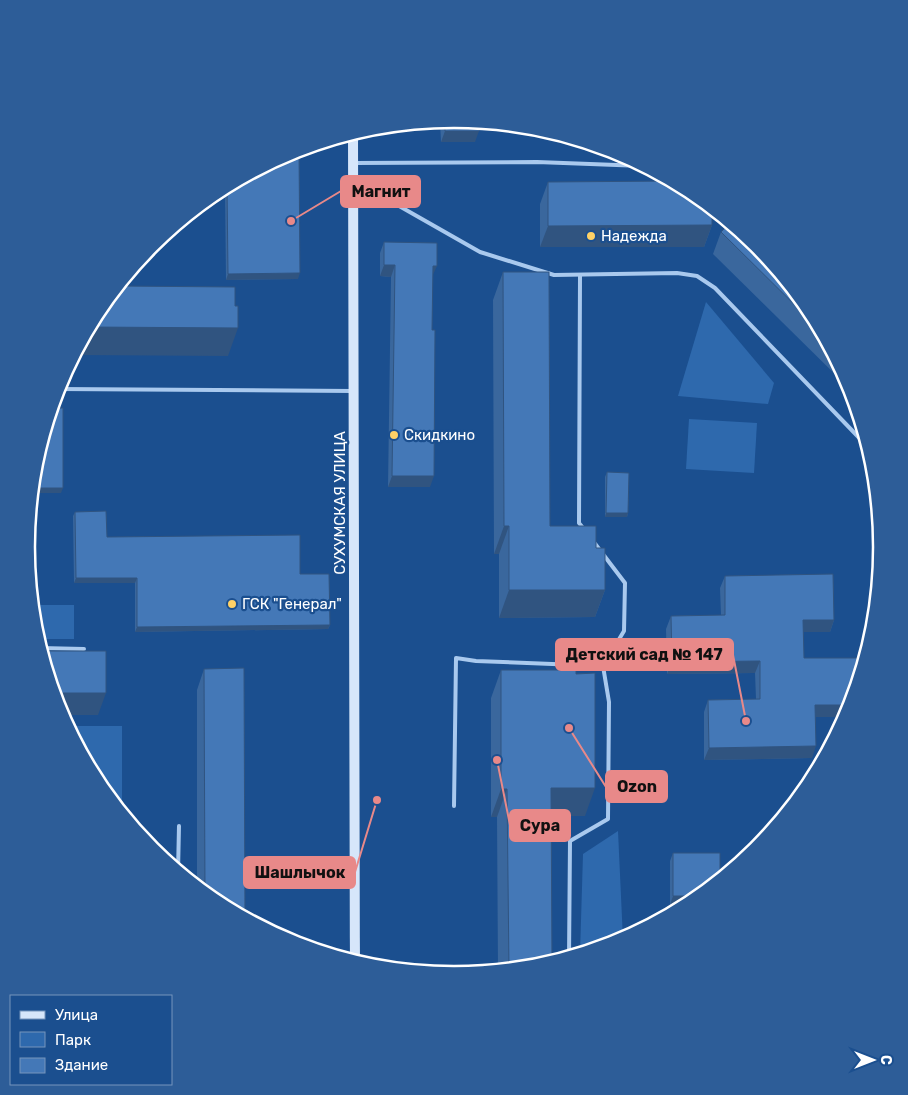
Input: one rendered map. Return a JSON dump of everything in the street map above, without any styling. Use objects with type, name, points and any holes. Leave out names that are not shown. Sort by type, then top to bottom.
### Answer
[{"type":"main road","name":"СУХУМСКАЯ УЛИЦА","points":[[353,141],[356,391],[355,954]]},
{"type":"lane","points":[[353,163],[537,162],[625,165]]},
{"type":"lane","points":[[354,187],[371,190],[480,252],[554,275],[677,273],[697,276],[715,288],[858,437]]},
{"type":"lane","points":[[580,276],[579,522],[585,530]]},
{"type":"lane","points":[[66,389],[356,391]]},
{"type":"lane","points":[[569,950],[570,841],[608,819],[609,702],[603,666],[624,631],[626,582],[591,538]]},
{"type":"lane","points":[[47,648],[84,649]]},
{"type":"lane","points":[[454,806],[456,658],[603,666]]},
{"type":"lane","points":[[178,863],[179,826]]},
{"type":"green space","points":[[706,302],[774,383],[768,404],[678,396]]},
{"type":"green space","points":[[689,419],[757,423],[754,473],[686,469]]},
{"type":"green space","points":[[39,605],[74,605],[74,639],[45,639]]},
{"type":"green space","points":[[75,726],[122,726],[122,803],[91,757]]},
{"type":"green space","points":[[618,831],[623,931],[580,947],[583,854]]},
{"type":"building","points":[[445,128],[479,129],[479,131],[445,131]]},
{"type":"building","points":[[299,158],[300,273],[228,274],[227,195],[269,172]]},
{"type":"building","points":[[657,181],[687,199],[709,215],[712,217],[712,225],[548,226],[548,182]]},
{"type":"building","points":[[725,228],[750,251],[769,271],[796,306],[721,232]]},
{"type":"building","points":[[384,242],[437,243],[437,266],[433,266],[432,330],[435,330],[434,476],[392,476],[395,265],[384,265]]},
{"type":"building","points":[[503,272],[549,272],[550,526],[596,526],[596,548],[605,548],[605,590],[509,590],[509,526],[504,526]]},
{"type":"building","points":[[127,286],[235,287],[235,306],[238,306],[238,328],[98,327]]},
{"type":"building","points":[[59,408],[63,408],[63,488],[40,488],[49,439]]},
{"type":"building","points":[[607,472],[629,473],[628,513],[606,513]]},
{"type":"building","name":"ГСК \"Генерал\"","points":[[106,511],[107,537],[300,535],[300,574],[329,574],[330,625],[137,627],[137,578],[76,578],[75,512]]},
{"type":"building","points":[[833,574],[834,620],[803,620],[804,658],[858,658],[842,705],[815,705],[816,746],[709,748],[708,700],[760,699],[760,661],[672,662],[671,616],[725,615],[725,576]]},
{"type":"building","points":[[48,651],[106,651],[106,693],[61,693]]},
{"type":"building","points":[[244,668],[245,911],[205,884],[204,669]]},
{"type":"building","points":[[501,670],[576,670],[576,674],[595,673],[595,788],[551,788],[552,954],[509,963],[507,789],[501,789]]},
{"type":"building","points":[[673,853],[720,853],[720,871],[687,896],[673,896]]},
{"type":"place","name":"Магнит","points":[[291,221]]},
{"type":"place","name":"Надежда","points":[[591,236]]},
{"type":"place","name":"Скидкино","points":[[394,435]]},
{"type":"place","name":"ГСК \"Генерал\"","points":[[232,604]]},
{"type":"place","name":"Детский сад № 147","points":[[746,721]]},
{"type":"place","name":"Ozon","points":[[569,728]]},
{"type":"place","name":"Сура","points":[[497,760]]},
{"type":"place","name":"Шашлычок","points":[[377,800]]}]
